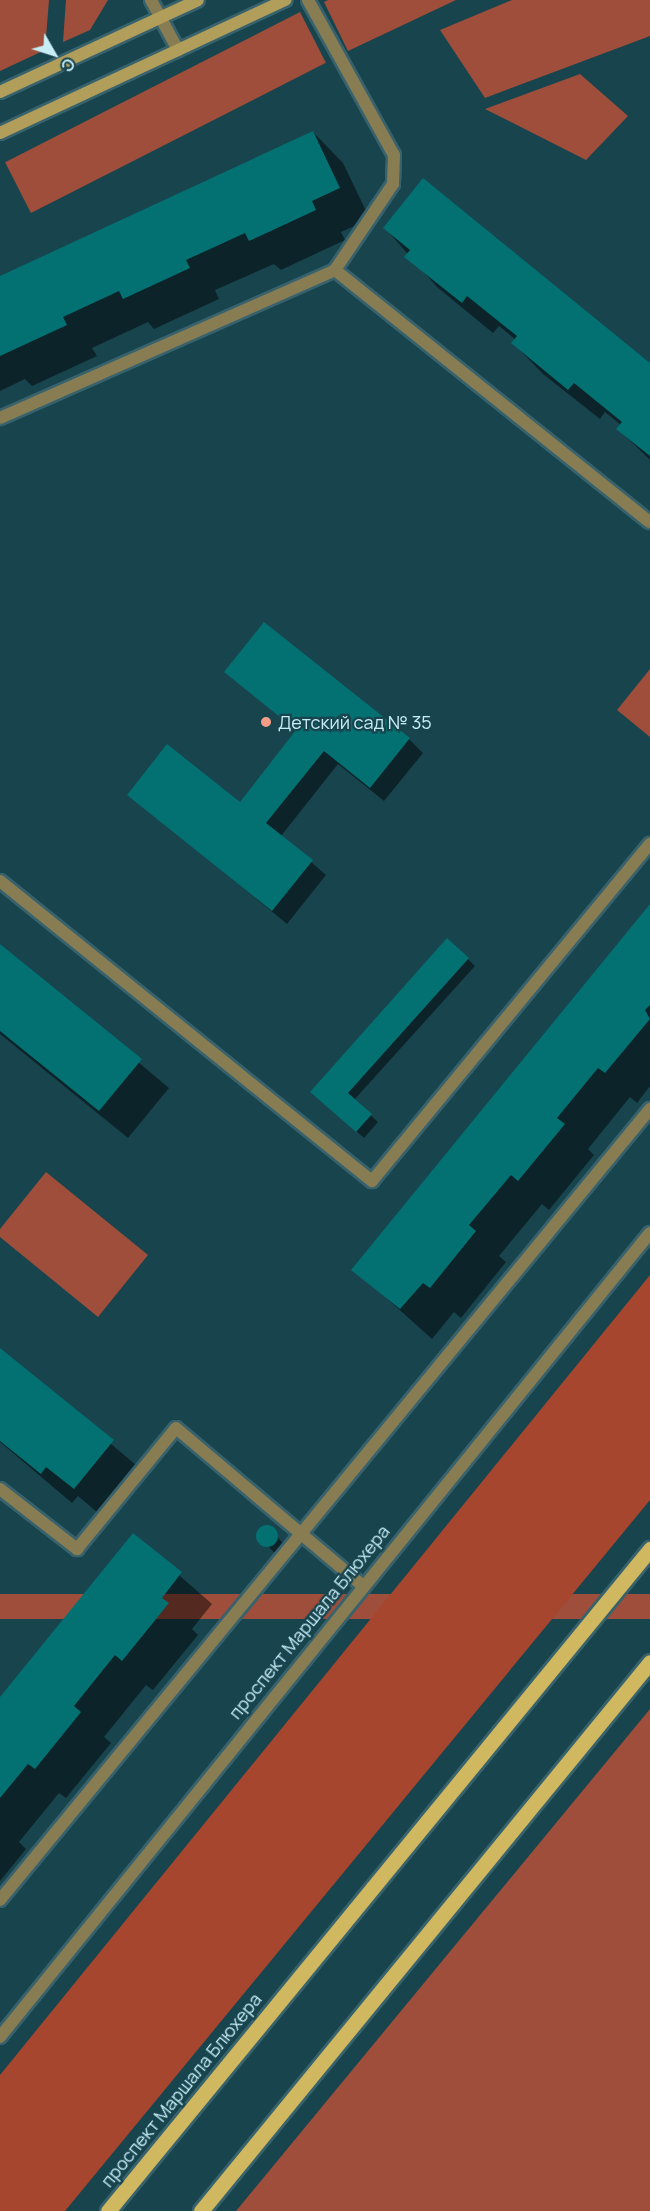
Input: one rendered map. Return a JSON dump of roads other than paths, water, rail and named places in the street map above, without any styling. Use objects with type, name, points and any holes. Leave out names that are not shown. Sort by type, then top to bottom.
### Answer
[{"type":"main road","name":"проспект Маршала Блюхера","points":[[108,2211],[650,1549]]},
{"type":"main road","points":[[201,2211],[650,1662]]},
{"type":"street","points":[[151,0],[162,16],[178,50]]},
{"type":"street","points":[[0,92],[198,0]]},
{"type":"street","points":[[0,133],[285,0]]},
{"type":"street","points":[[0,418],[336,270],[393,184],[394,155],[308,0]]},
{"type":"street","points":[[336,270],[650,522]]},
{"type":"street","points":[[0,881],[372,1181],[650,844]]},
{"type":"street","points":[[0,1900],[650,1109]]},
{"type":"street","name":"проспект Маршала Блюхера","points":[[0,2037],[650,1233]]},
{"type":"street","points":[[0,1489],[77,1549],[176,1428],[363,1586]]},
{"type":"place","name":"Детский сад № 35","points":[[266,722]]}]
